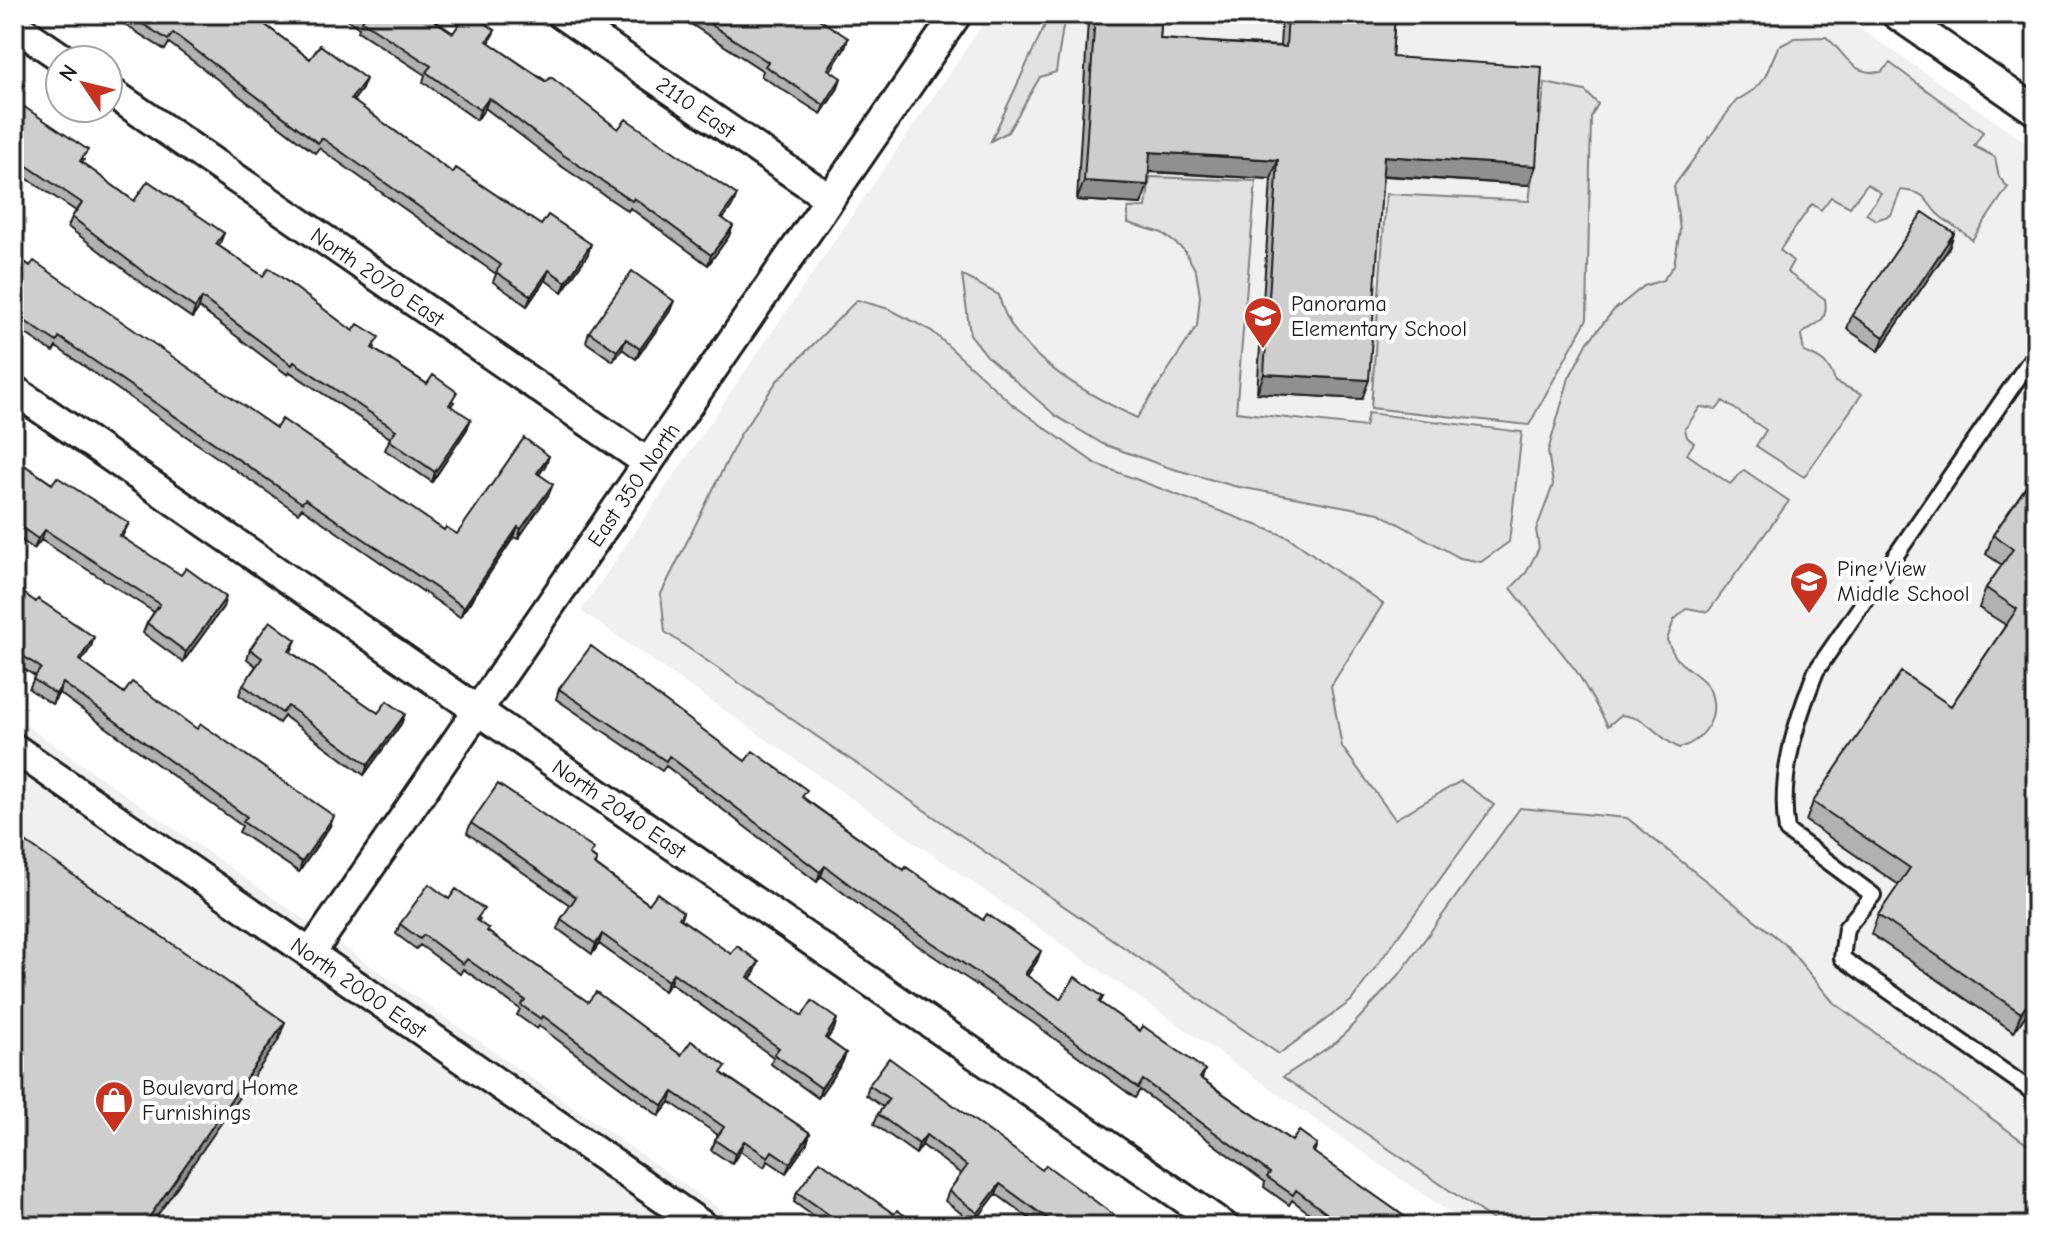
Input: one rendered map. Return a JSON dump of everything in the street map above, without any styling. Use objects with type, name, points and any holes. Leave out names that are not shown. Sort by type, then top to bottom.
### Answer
[{"type":"street","name":"2110 East","points":[[561,14],[830,199]]},
{"type":"street","name":"East 350 North","points":[[310,954],[957,14]]},
{"type":"street","points":[[1896,14],[2036,111]]},
{"type":"street","points":[[14,25],[44,46]]},
{"type":"street","name":"North 2070 East","points":[[124,101],[648,463]]},
{"type":"street","name":"North 2040 East","points":[[14,390],[478,711],[1184,1215],[1224,1226]]},
{"type":"street","name":"North 2000 East","points":[[14,748],[703,1226]]},
{"type":"lane","points":[[2036,352],[1816,671],[1800,712],[1781,797],[1787,831],[1873,895],[1846,928],[1842,958],[2036,1094]]},
{"type":"shaded area","name":"Panorama Elementary School","points":[[990,14],[1839,14],[2036,149],[2036,1226],[1469,1226],[581,611]]},
{"type":"shaded area","points":[[1050,14],[1065,14],[1056,72],[1040,77],[1008,132],[991,141]]},
{"type":"shaded area","points":[[1826,37],[1855,67],[1862,70],[1881,72],[1890,63],[1983,132],[1974,146],[1995,157],[1999,177],[2008,187],[1972,240],[1941,217],[1926,199],[1911,192],[1901,190],[1891,215],[1876,220],[1866,214],[1881,193],[1867,184],[1850,207],[1831,197],[1821,210],[1812,204],[1780,250],[1793,261],[1787,272],[1825,299],[1823,318],[1801,335],[1804,352],[1824,362],[1835,382],[1862,394],[1804,477],[1756,446],[1766,430],[1723,401],[1717,409],[1700,407],[1685,429],[1687,437],[1694,443],[1687,454],[1730,484],[1744,470],[1789,501],[1708,612],[1687,608],[1674,620],[1667,640],[1678,660],[1707,684],[1713,708],[1704,733],[1679,748],[1631,717],[1621,715],[1608,726],[1577,672],[1511,588],[1526,573],[1539,548],[1536,530],[1553,485],[1548,451],[1569,378],[1588,342],[1613,311],[1644,286],[1663,280],[1674,265],[1680,230],[1674,186],[1736,101],[1755,89],[1765,77],[1778,47],[1795,38]]},
{"type":"shaded area","points":[[1545,83],[1585,91],[1598,104],[1591,117],[1587,319],[1529,425],[1371,408],[1386,194],[1529,201]]},
{"type":"shaded area","points":[[1150,177],[1256,181],[1236,412],[1365,427],[1368,413],[1522,432],[1509,542],[1481,562],[1460,558],[1379,513],[1234,486],[1170,468],[1103,444],[1056,416],[988,357],[970,334],[962,275],[999,295],[1006,316],[1019,336],[1054,370],[1137,418],[1197,326],[1200,296],[1196,271],[1184,250],[1162,233],[1128,223],[1128,208],[1146,207]]},
{"type":"shaded area","points":[[857,300],[889,309],[932,331],[1013,405],[1096,464],[1288,537],[1383,604],[1331,686],[1342,747],[1395,819],[1461,781],[1494,805],[1351,1001],[1279,1054],[665,632],[661,594],[740,435],[777,381]]},
{"type":"shaded area","points":[[14,717],[744,1226],[14,1226]]},
{"type":"shaded area","points":[[1520,808],[1627,818],[1785,944],[1833,1002],[2036,1151],[2036,1226],[1502,1226],[1283,1077],[1338,1041],[1399,975]]},
{"type":"building","points":[[127,14],[251,14],[310,59],[320,45],[366,79],[351,99],[453,173],[456,168],[541,225],[548,215],[591,244],[566,282],[549,270],[531,296],[496,272],[501,265],[322,138],[318,143],[173,33],[168,40]]},
{"type":"building","points":[[358,14],[425,14],[453,33],[466,14],[472,14],[495,30],[487,41],[546,82],[551,77],[618,129],[626,119],[737,195],[721,217],[733,226],[711,255],[634,198],[632,201],[562,154],[489,98],[480,110],[426,72],[431,66],[362,21],[364,18]]},
{"type":"building","points":[[695,14],[792,14],[797,17],[799,14],[811,14],[848,38],[828,69],[841,78],[824,105],[765,66],[768,62]]},
{"type":"building","points":[[1095,14],[1162,14],[1160,39],[1286,47],[1288,14],[1395,14],[1392,57],[1542,67],[1536,166],[1384,156],[1369,380],[1264,374],[1278,160],[1150,152],[1148,185],[1084,181]]},
{"type":"building","points":[[14,100],[44,120],[44,124],[50,124],[88,150],[80,161],[134,201],[148,181],[224,233],[216,244],[263,276],[269,268],[353,331],[358,324],[379,337],[372,348],[427,384],[433,375],[457,392],[449,405],[471,419],[435,472],[389,440],[396,430],[294,362],[292,365],[202,298],[195,308],[150,277],[72,217],[82,203],[14,157]]},
{"type":"building","points":[[1923,212],[1954,233],[1884,337],[1852,315]]},
{"type":"building","points":[[14,255],[30,266],[34,261],[276,428],[282,419],[444,530],[446,527],[457,534],[524,438],[549,456],[537,473],[553,484],[521,529],[518,527],[464,607],[305,499],[302,503],[59,337],[57,342],[14,314]]},
{"type":"building","points":[[632,271],[674,301],[640,349],[626,339],[617,351],[589,332]]},
{"type":"building","points":[[14,458],[52,484],[57,477],[129,523],[120,536],[181,575],[186,568],[226,597],[186,652],[147,623],[160,604],[45,530],[38,539],[14,522]]},
{"type":"building","points":[[2036,472],[2036,992],[2021,1013],[1878,915],[1910,868],[1813,802],[1901,672],[1951,706],[2017,609],[1986,588],[2013,549],[1993,535]]},
{"type":"building","points":[[14,586],[94,637],[79,660],[124,693],[132,682],[197,729],[201,724],[334,816],[302,862],[243,822],[247,817],[63,683],[56,694],[33,679],[41,668],[14,650]]},
{"type":"building","points":[[270,621],[296,640],[289,651],[378,713],[387,701],[405,714],[368,765],[288,706],[282,713],[243,685],[262,658],[250,649]]},
{"type":"building","points":[[591,646],[745,761],[753,751],[807,790],[802,797],[904,870],[906,867],[983,920],[987,914],[1041,951],[1025,974],[1060,999],[1075,977],[1103,997],[1099,1002],[1140,1031],[1143,1026],[1205,1070],[1200,1078],[1292,1141],[1299,1131],[1317,1144],[1312,1151],[1418,1226],[1343,1226],[1296,1190],[1293,1195],[1267,1177],[1270,1173],[1143,1080],[1138,1088],[1036,1012],[879,907],[825,866],[820,872],[669,756],[666,761],[559,689]]},
{"type":"building","points":[[498,784],[594,849],[590,855],[597,860],[594,864],[649,904],[657,893],[683,912],[679,918],[731,954],[737,946],[759,962],[748,977],[802,1016],[812,1001],[837,1019],[825,1038],[846,1053],[821,1088],[774,1054],[779,1048],[673,973],[668,981],[602,934],[596,944],[561,919],[576,897],[471,823]]},
{"type":"building","name":"Boulevard Home Furnishings","points":[[14,834],[285,1022],[143,1226],[14,1226]]},
{"type":"building","points":[[429,884],[449,899],[456,889],[484,909],[476,920],[489,929],[487,931],[588,1002],[596,992],[681,1055],[691,1041],[726,1066],[721,1073],[810,1133],[790,1163],[772,1151],[768,1157],[744,1141],[735,1154],[715,1140],[724,1127],[673,1092],[663,1106],[543,1016],[541,1019],[521,1005],[525,1000],[467,959],[463,964],[424,935],[420,939],[400,924]]},
{"type":"building","points":[[889,1058],[1042,1170],[1046,1165],[1114,1215],[1106,1226],[1058,1226],[1000,1184],[978,1213],[949,1191],[967,1166],[926,1135],[919,1144],[878,1114],[889,1099],[869,1085]]},
{"type":"building","points":[[820,1161],[894,1214],[897,1210],[920,1226],[845,1226],[797,1192]]},
{"type":"place","name":"Panorama Elementary School","points":[[1263,350]]},
{"type":"place","name":"Pine View Middle School","points":[[1809,615]]},
{"type":"place","name":"Boulevard Home Furnishings","points":[[114,1134]]}]
